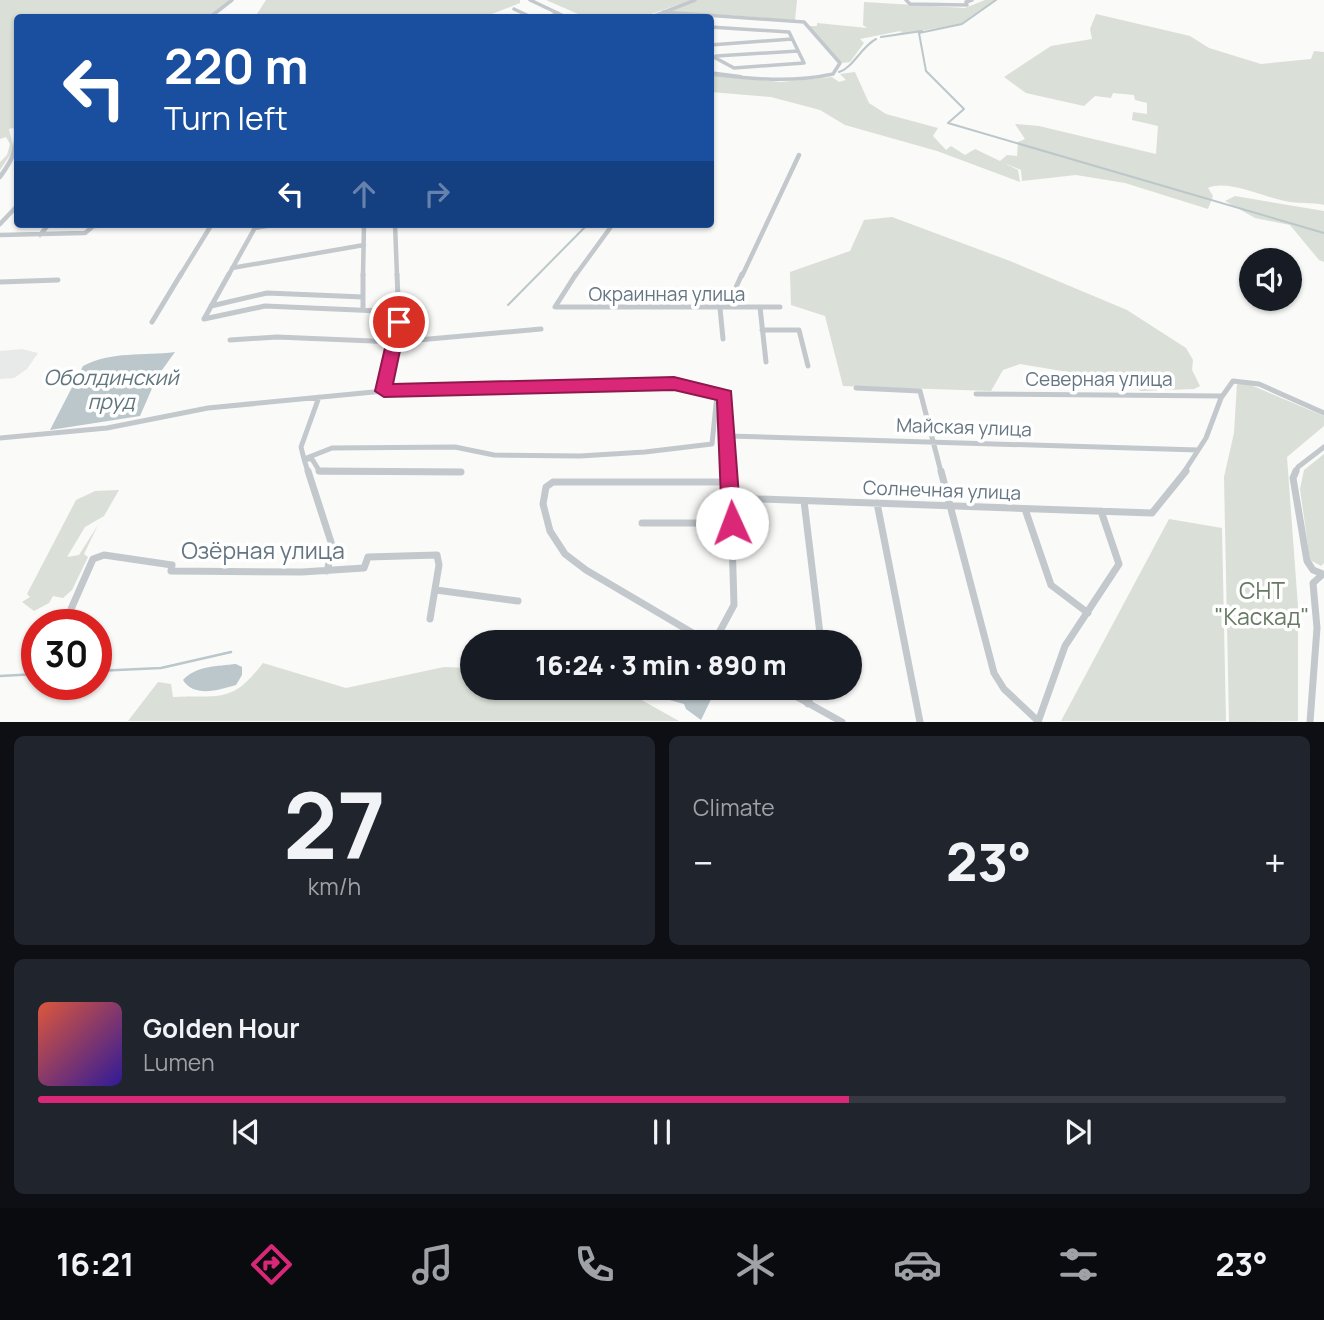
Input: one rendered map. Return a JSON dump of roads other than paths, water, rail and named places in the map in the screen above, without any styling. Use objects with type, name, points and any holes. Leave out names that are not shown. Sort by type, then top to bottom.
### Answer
[{"type":"street","points":[[214,14],[232,0]]},
{"type":"street","points":[[530,0],[558,13]]},
{"type":"street","points":[[658,14],[695,0]]},
{"type":"street","points":[[906,0],[910,4],[957,7],[967,5],[967,2],[972,0]]},
{"type":"street","points":[[514,9],[525,14]]},
{"type":"street","points":[[663,12],[691,14]]},
{"type":"street","points":[[714,16],[804,22],[840,63],[833,75],[799,80],[770,81],[714,74]]},
{"type":"street","points":[[714,27],[789,32],[802,64],[734,68],[714,57]]},
{"type":"street","points":[[714,45],[793,39]]},
{"type":"street","points":[[714,56],[798,51]]},
{"type":"street","points":[[727,307],[799,155]]},
{"type":"street","points":[[0,179],[14,158]]},
{"type":"street","points":[[0,179],[14,163]]},
{"type":"street","points":[[0,224],[14,209]]},
{"type":"street","points":[[40,234],[45,228]]},
{"type":"street","points":[[0,235],[76,234],[85,233],[91,228]]},
{"type":"street","points":[[152,322],[210,228]]},
{"type":"street","points":[[255,228],[204,319],[262,306],[363,310],[398,308]]},
{"type":"street","points":[[363,310],[364,228]]},
{"type":"street","points":[[384,391],[396,342],[398,308],[395,228]]},
{"type":"street","name":"Окраинная улица","points":[[610,228],[555,307],[780,307]]},
{"type":"street","points":[[232,268],[363,245]]},
{"type":"street","points":[[0,282],[58,281]]},
{"type":"street","points":[[211,306],[268,293],[363,297]]},
{"type":"street","points":[[720,307],[723,339]]},
{"type":"street","points":[[760,307],[766,362]]},
{"type":"street","points":[[230,340],[277,337],[396,342],[541,329]]},
{"type":"street","points":[[762,330],[799,330],[808,366]]},
{"type":"street","points":[[1198,450],[1219,411],[1221,396],[1227,384],[1233,381],[1259,384],[1324,413]]},
{"type":"street","points":[[0,438],[95,429],[208,408],[384,391],[674,383],[725,395],[731,482],[734,605],[720,630]]},
{"type":"street","points":[[856,388],[919,390],[994,673],[1004,689],[1038,721],[1065,646],[1119,564],[1101,511]]},
{"type":"street","name":"Северная улица","points":[[976,394],[1221,396]]},
{"type":"street","points":[[304,458],[332,448],[455,447],[471,453],[537,456],[646,454],[712,443],[717,395]]},
{"type":"street","points":[[319,397],[301,447],[331,542],[332,551],[327,570]]},
{"type":"street","name":"Майская улица","points":[[729,436],[1198,450]]},
{"type":"street","points":[[1324,447],[1298,467],[1293,478],[1307,561],[1313,570],[1324,573]]},
{"type":"street","name":"Солнечная улица","points":[[731,498],[1152,513],[1198,450]]},
{"type":"street","points":[[304,458],[312,459],[320,472],[338,474],[461,472]]},
{"type":"street","points":[[688,630],[586,570],[565,554],[550,531],[543,504],[546,487],[553,482],[731,482]]},
{"type":"street","points":[[804,501],[820,630]]},
{"type":"street","points":[[877,503],[920,722]]},
{"type":"street","points":[[1025,509],[1051,585],[1088,613]]},
{"type":"street","points":[[642,523],[732,523]]},
{"type":"street","name":"Озёрная улица","points":[[71,609],[93,559],[104,555],[172,565],[171,571],[364,568],[368,557],[438,555],[436,590],[430,619]]},
{"type":"street","points":[[1310,722],[1320,630],[1313,583],[1324,573]]},
{"type":"street","points":[[436,590],[518,601]]},
{"type":"street","points":[[802,700],[842,722]]},
{"type":"street","points":[[808,704],[809,700]]},
{"type":"water","name":"Оболдинский пруд","points":[[175,352],[157,377],[140,416],[50,430],[83,366],[116,356]]},
{"type":"water","points":[[236,664],[242,667],[242,675],[236,685],[200,691],[188,686],[183,680],[200,669]]},
{"type":"water","points":[[669,700],[711,700],[701,720],[686,709],[684,704]]},
{"type":"waterway","points":[[996,0],[962,24],[919,33],[926,71],[964,109],[948,123],[1324,233]]},
{"type":"waterway","points":[[881,37],[922,31]]},
{"type":"waterway","points":[[839,72],[849,66],[876,39]]},
{"type":"waterway","points":[[714,73],[741,76]]},
{"type":"waterway","points":[[508,305],[584,228]]},
{"type":"waterway","points":[[112,670],[161,668],[231,652]]},
{"type":"waterway","points":[[0,676],[21,675]]},
{"type":"park label","name":"СНТ \"Каскад\"","points":[[1262,604]]}]
